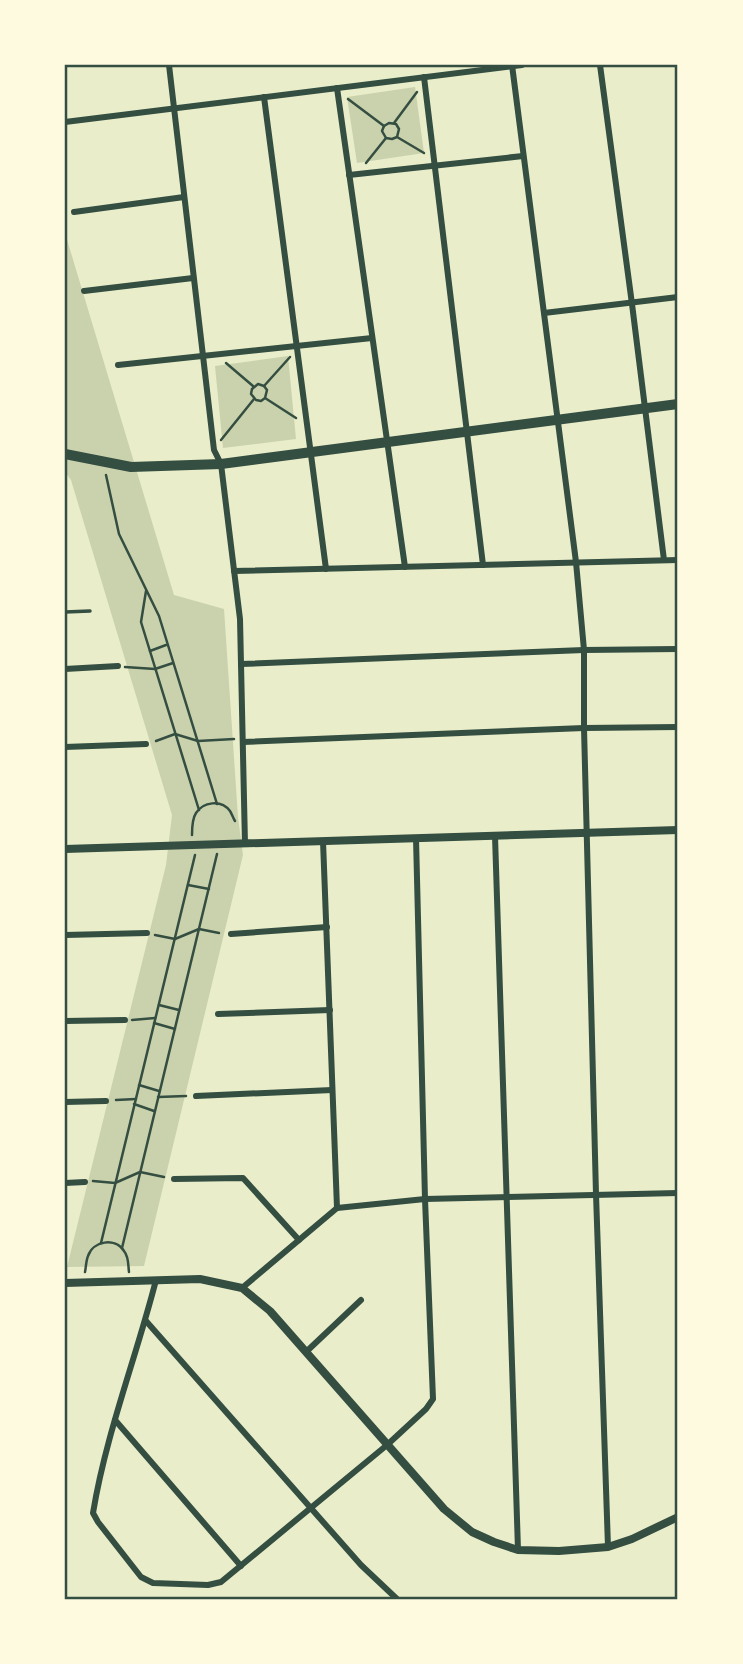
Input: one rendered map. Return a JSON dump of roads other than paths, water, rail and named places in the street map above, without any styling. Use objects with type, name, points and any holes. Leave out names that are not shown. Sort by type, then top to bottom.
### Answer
[{"type":"main road","points":[[65,454],[131,467],[221,464],[678,404]]},
{"type":"street","points":[[169,65],[214,450],[221,464],[240,619],[245,844]]},
{"type":"street","points":[[512,65],[576,562],[584,650],[596,1194],[608,1547]]},
{"type":"street","points":[[65,122],[522,65]]},
{"type":"street","points":[[600,65],[664,560]]},
{"type":"street","points":[[424,79],[483,565]]},
{"type":"street","points":[[337,89],[405,567]]},
{"type":"street","points":[[264,97],[326,569]]},
{"type":"street","points":[[349,175],[435,162],[523,156]]},
{"type":"street","points":[[74,212],[184,197]]},
{"type":"street","points":[[84,291],[193,278]]},
{"type":"street","points":[[544,313],[678,297]]},
{"type":"street","points":[[118,365],[373,338]]},
{"type":"street","points":[[234,571],[678,559]]},
{"type":"street","points":[[241,664],[584,650],[678,649]]},
{"type":"street","points":[[65,669],[118,666]]},
{"type":"street","points":[[243,740],[678,727]]},
{"type":"street","points":[[65,747],[146,744]]},
{"type":"street","points":[[65,849],[678,830]]},
{"type":"street","points":[[495,836],[518,1550]]},
{"type":"street","points":[[156,1280],[115,1420],[93,1513],[141,1577],[153,1583],[208,1585],[221,1582],[241,1566],[387,1445],[426,1409],[433,1399],[416,838]]},
{"type":"street","points":[[324,841],[337,1208]]},
{"type":"street","points":[[231,934],[327,927]]},
{"type":"street","points":[[65,935],[147,933]]},
{"type":"street","points":[[218,1014],[330,1010]]},
{"type":"street","points":[[65,1021],[125,1020]]},
{"type":"street","points":[[196,1096],[332,1090]]},
{"type":"street","points":[[65,1102],[106,1101]]},
{"type":"street","points":[[174,1179],[243,1178],[299,1240]]},
{"type":"street","points":[[65,1183],[85,1182]]},
{"type":"street","points":[[242,1289],[337,1208],[425,1199],[678,1193]]},
{"type":"street","points":[[65,1283],[200,1279],[242,1289],[270,1311],[307,1351],[444,1509],[472,1532],[494,1542],[518,1550],[559,1551],[608,1547],[632,1539],[678,1517]]},
{"type":"street","points":[[307,1351],[362,1300]]},
{"type":"street","points":[[146,1321],[361,1565],[397,1599]]},
{"type":"street","points":[[115,1420],[241,1566]]},
{"type":"lane","points":[[65,612],[90,611]]}]
